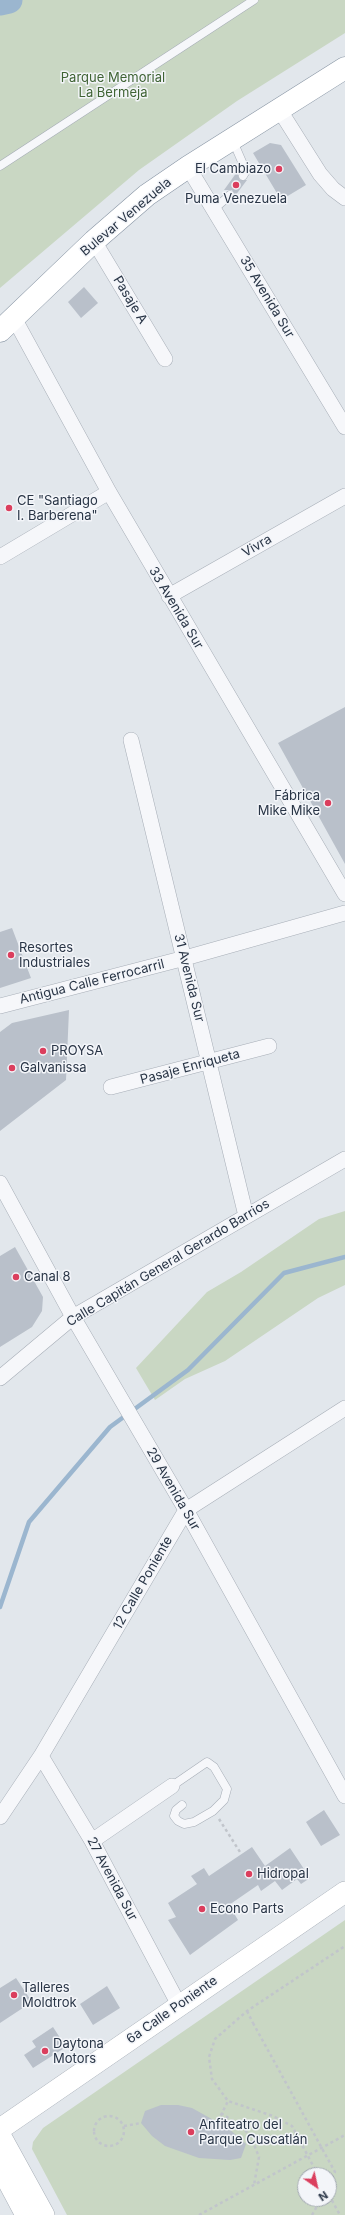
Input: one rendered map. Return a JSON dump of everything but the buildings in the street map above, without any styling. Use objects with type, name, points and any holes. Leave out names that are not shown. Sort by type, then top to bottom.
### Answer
[{"type":"highway","name":"Bulevar Venezuela","points":[[7,325],[94,241],[147,195],[188,167],[345,68]]},
{"type":"street","points":[[279,109],[320,174],[345,198]]},
{"type":"street","name":"35 Avenida Sur","points":[[188,167],[345,427]]},
{"type":"street","name":"Pasaje A","points":[[94,241],[165,359]]},
{"type":"street","name":"33 Avenida Sur","points":[[7,325],[109,492],[345,894]]},
{"type":"street","points":[[0,558],[109,492]]},
{"type":"street","name":"Vivra","points":[[169,596],[345,496]]},
{"type":"street","name":"31 Avenida Sur","points":[[131,740],[185,958],[246,1216]]},
{"type":"street","name":"Antigua Calle Ferrocarril","points":[[0,1006],[185,958],[345,914]]},
{"type":"street","name":"Pasaje Enriqueta","points":[[111,1087],[269,1046]]},
{"type":"street","name":"Calle Capitán General Gerardo Barrios","points":[[0,1378],[72,1317],[345,1159]]},
{"type":"street","name":"29 Avenida Sur","points":[[0,1183],[72,1317],[186,1510],[345,1796]]},
{"type":"street","name":"12 Calle Poniente","points":[[0,1818],[41,1756],[186,1510],[345,1408]]},
{"type":"street","name":"27 Avenida Sur","points":[[41,1756],[92,1841],[179,2005]]},
{"type":"street","points":[[92,1841],[172,1786]]},
{"type":"street","name":"6a Calle Poniente","points":[[0,2129],[345,1892]]},
{"type":"street","points":[[0,2135],[44,2215]]},
{"type":"street","points":[[0,2166],[26,2215]]},
{"type":"lane","points":[[0,166],[254,0]]},
{"type":"lane","points":[[232,139],[246,171],[243,176]]},
{"type":"lane","points":[[214,209],[230,195]]},
{"type":"lane","points":[[172,1786],[206,1762],[214,1767],[227,1789],[224,1800],[213,1811],[194,1822],[184,1824],[178,1821],[174,1816],[176,1810],[182,1805]]},
{"type":"path","points":[[213,1811],[240,1852]]},
{"type":"path","points":[[314,2167],[292,2126],[273,2116],[228,2101],[212,2079],[209,2057],[215,2039],[247,2011],[345,1946]]},
{"type":"path","points":[[247,2011],[332,2167]]},
{"type":"path","points":[[218,2121],[228,2101]]},
{"type":"path","points":[[221,2113],[242,2128],[251,2137],[259,2157],[254,2185]]},
{"type":"path","points":[[108,2115],[118,2118],[124,2126],[122,2140],[113,2146],[103,2145],[99,2142],[94,2133],[96,2123],[99,2119],[108,2115]]},
{"type":"path","points":[[124,2126],[141,2123]]},
{"type":"path","points":[[199,2215],[345,2135]]},
{"type":"green space","name":"Parque Memorial La Bermeja","points":[[0,0],[345,0],[345,33],[237,101],[139,170],[0,288]]},
{"type":"green space","points":[[345,1211],[345,1285],[318,1298],[225,1361],[185,1379],[155,1400],[136,1368],[207,1292],[241,1272],[319,1219]]},
{"type":"green space","points":[[345,1920],[345,2215],[67,2215],[32,2149],[33,2142],[43,2128]]},
{"type":"waterway","points":[[0,2],[9,0]]},
{"type":"waterway","points":[[0,1607],[29,1522],[110,1427],[188,1370],[284,1273],[345,1257]]},
{"type":"place","name":"El Cambiazo","points":[[279,169]]},
{"type":"place","name":"Puma Venezuela","points":[[236,185]]},
{"type":"place","name":"CE \"Santiago I. Barberena\"","points":[[9,508]]},
{"type":"place","name":"Fábrica Mike Mike","points":[[328,803]]},
{"type":"place","name":"Resortes Industriales","points":[[11,955]]},
{"type":"place","name":"PROYSA","points":[[43,1051]]},
{"type":"place","name":"Galvanissa","points":[[12,1068]]},
{"type":"place","name":"Canal 8","points":[[16,1277]]},
{"type":"place","name":"Hidropal","points":[[249,1874]]},
{"type":"place","name":"Econo Parts","points":[[202,1909]]},
{"type":"place","name":"Talleres Moldtrok","points":[[14,1995]]},
{"type":"place","name":"Daytona Motors","points":[[45,2051]]},
{"type":"place","name":"Anfiteatro del Parque Cuscatlán","points":[[191,2132]]}]
